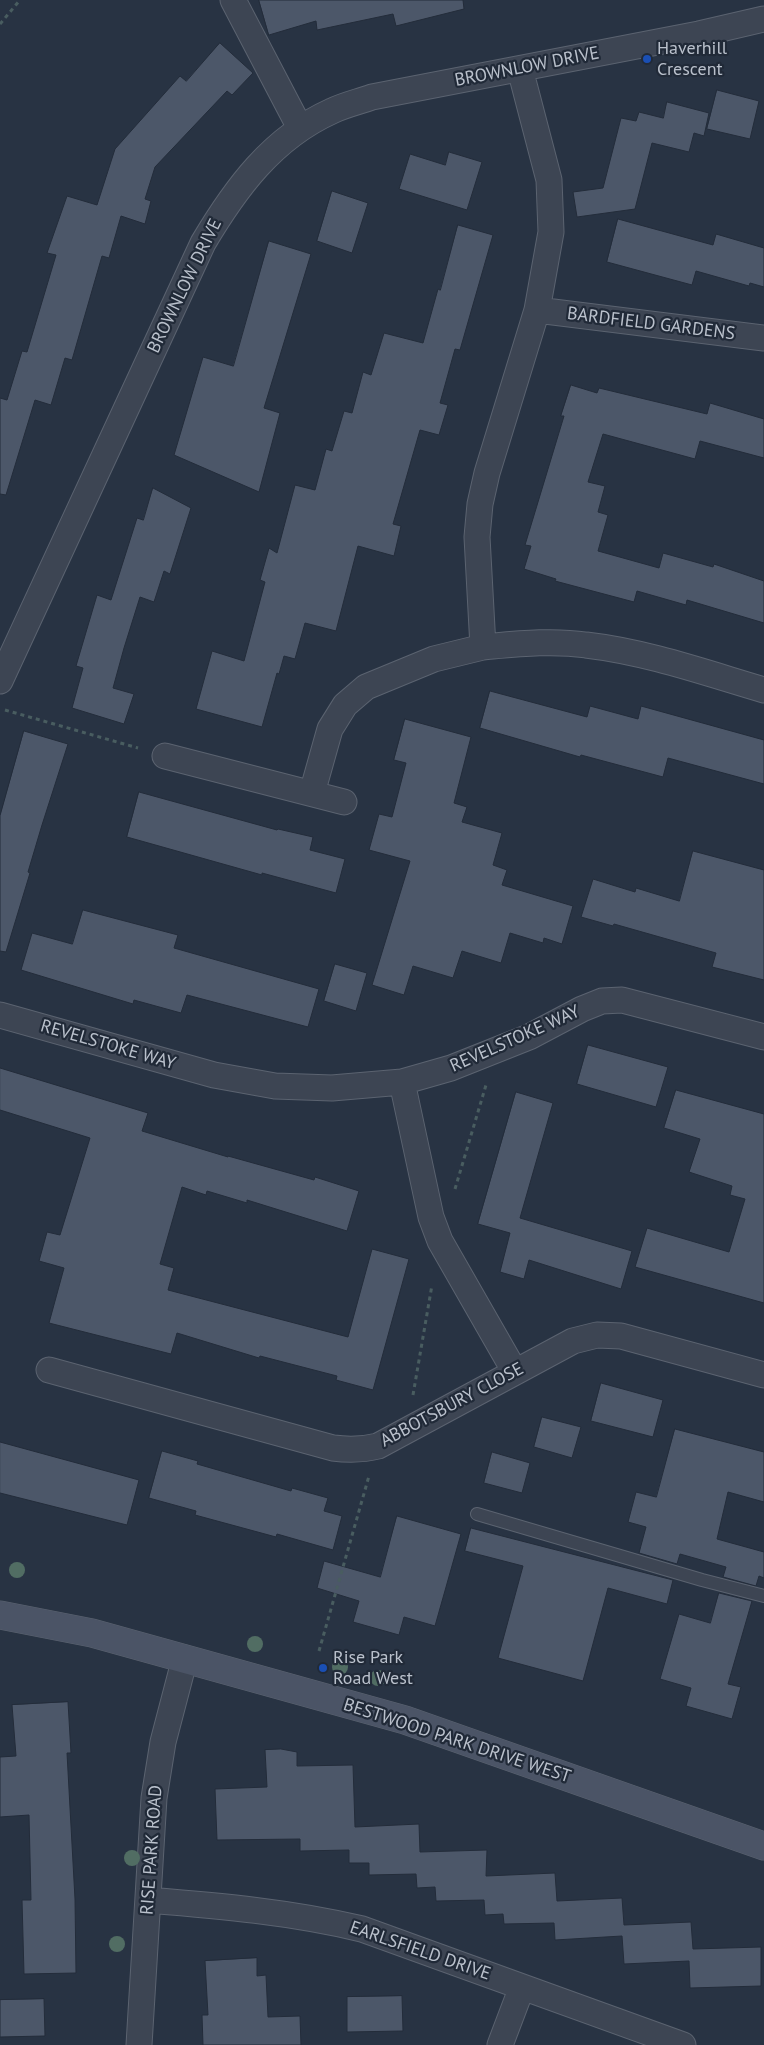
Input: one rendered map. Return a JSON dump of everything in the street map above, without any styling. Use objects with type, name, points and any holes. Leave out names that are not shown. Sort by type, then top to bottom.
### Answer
[{"type":"street","points":[[233,0],[300,128]]},
{"type":"street","name":"BROWNLOW DRIVE","points":[[0,681],[203,243],[219,216],[259,163],[278,145],[300,128],[332,110],[372,97],[764,19]]},
{"type":"street","points":[[483,647],[477,537],[480,504],[487,473],[537,310],[551,232],[549,180],[520,68]]},
{"type":"street","name":"BARDFIELD GARDENS","points":[[537,310],[764,338]]},
{"type":"street","points":[[312,793],[330,729],[345,705],[366,687],[434,659],[483,647],[554,643],[585,644],[623,650],[764,690]]},
{"type":"street","points":[[165,756],[344,802]]},
{"type":"street","name":"REVELSTOKE WAY","points":[[0,1015],[214,1075],[275,1086],[332,1088],[402,1082],[451,1068],[529,1036],[582,1008],[602,1001],[622,1000],[764,1037]]},
{"type":"street","points":[[402,1082],[431,1217],[440,1241],[515,1372]]},
{"type":"street","name":"ABBOTSBURY CLOSE","points":[[49,1370],[333,1448],[362,1450],[378,1446],[573,1340],[597,1336],[621,1336],[764,1375]]},
{"type":"street","name":"BESTWOOD PARK DRIVE WEST","points":[[0,1614],[92,1633],[405,1720],[764,1846]]},
{"type":"street","name":"RISE PARK ROAD","points":[[139,2045],[154,1798],[163,1742],[184,1658]]},
{"type":"street","name":"EARLSFIELD DRIVE","points":[[148,1900],[269,1911],[321,1919],[362,1929],[683,2045]]},
{"type":"street","points":[[500,2045],[522,1987]]},
{"type":"lane","points":[[477,1514],[702,1580],[764,1596]]},
{"type":"path","points":[[0,24],[20,0]]},
{"type":"path","points":[[0,709],[165,756]]},
{"type":"path","points":[[454,1194],[496,1050]]},
{"type":"path","points":[[407,1430],[440,1241]]},
{"type":"path","points":[[319,1651],[378,1446]]},
{"type":"building","points":[[259,0],[463,0],[464,9],[396,26],[393,14],[317,30],[316,21],[269,35]]},
{"type":"building","points":[[220,43],[253,73],[232,95],[227,91],[155,167],[145,199],[151,201],[145,224],[121,216],[109,258],[102,256],[72,360],[65,358],[51,405],[35,400],[6,495],[0,494],[0,398],[7,400],[22,351],[27,352],[56,255],[47,253],[67,196],[97,205],[115,149],[180,76],[186,81]]},
{"type":"building","points":[[717,90],[759,101],[750,139],[707,129]]},
{"type":"building","points":[[667,102],[709,113],[704,136],[694,133],[689,152],[652,143],[635,209],[577,217],[573,192],[603,188],[621,118],[636,121],[639,112],[663,118]]},
{"type":"building","points":[[449,152],[482,162],[467,210],[399,189],[410,154],[445,165]]},
{"type":"building","points":[[332,191],[368,203],[352,253],[317,241]]},
{"type":"building","points":[[618,219],[713,245],[716,234],[764,248],[764,287],[750,283],[749,286],[696,271],[692,285],[607,262]]},
{"type":"building","points":[[458,225],[493,235],[460,350],[455,349],[440,403],[448,405],[439,435],[420,430],[393,524],[401,526],[394,556],[358,546],[336,631],[305,623],[295,659],[284,656],[279,674],[277,673],[262,727],[196,709],[212,651],[244,661],[265,582],[260,580],[269,548],[277,553],[295,485],[315,490],[326,449],[332,451],[344,411],[352,413],[363,372],[371,375],[384,333],[423,343]]},
{"type":"building","points":[[269,241],[311,254],[264,408],[280,413],[259,492],[174,455],[203,357],[233,366]]},
{"type":"building","points":[[571,385],[597,393],[599,388],[707,414],[710,403],[764,419],[764,458],[700,441],[695,459],[603,434],[588,482],[605,486],[598,512],[608,515],[598,551],[659,568],[663,553],[713,567],[714,564],[764,581],[764,623],[687,600],[686,605],[637,591],[634,602],[555,581],[556,579],[524,569],[531,546],[525,545],[564,416],[561,416]]},
{"type":"building","points":[[153,488],[191,508],[170,574],[164,571],[154,602],[140,597],[124,648],[113,688],[134,694],[124,724],[72,708],[83,668],[76,666],[97,595],[111,600],[137,518],[143,520]]},
{"type":"building","points":[[490,691],[587,717],[590,706],[638,719],[641,706],[764,740],[764,784],[668,758],[663,777],[581,755],[580,757],[480,728]]},
{"type":"building","points":[[405,719],[471,737],[454,803],[467,807],[462,822],[502,833],[493,865],[507,870],[502,885],[573,906],[562,944],[544,938],[543,943],[510,933],[501,963],[462,951],[453,978],[413,966],[404,995],[372,985],[410,861],[369,850],[379,814],[392,817],[406,763],[394,760]]},
{"type":"building","points":[[24,731],[68,744],[42,825],[28,872],[30,873],[6,952],[0,951],[0,816]]},
{"type":"building","points":[[139,792],[277,830],[313,837],[310,850],[345,859],[336,893],[262,873],[262,875],[127,837]]},
{"type":"building","points":[[693,851],[764,870],[764,980],[712,967],[716,953],[614,924],[613,926],[581,917],[593,879],[635,892],[636,888],[679,901]]},
{"type":"building","points":[[83,910],[178,935],[174,948],[319,989],[308,1027],[187,995],[181,1013],[134,1000],[133,1004],[21,970],[32,933],[72,944]]},
{"type":"building","points":[[335,964],[367,973],[356,1011],[324,1001]]},
{"type":"building","points":[[588,1045],[668,1067],[656,1107],[577,1084]]},
{"type":"building","points":[[0,1068],[148,1113],[142,1131],[228,1157],[314,1180],[315,1177],[359,1191],[347,1231],[247,1200],[247,1203],[207,1191],[206,1195],[182,1187],[160,1264],[174,1268],[168,1290],[348,1337],[372,1249],[409,1259],[373,1390],[336,1380],[337,1376],[260,1356],[259,1358],[177,1333],[171,1354],[49,1323],[64,1268],[39,1261],[47,1232],[60,1235],[90,1138],[0,1110]]},
{"type":"building","points":[[676,1090],[764,1114],[764,1303],[635,1267],[647,1228],[729,1252],[745,1199],[730,1195],[732,1186],[689,1172],[700,1139],[664,1128]]},
{"type":"building","points":[[516,1092],[553,1103],[520,1218],[632,1251],[621,1289],[529,1260],[524,1279],[500,1272],[510,1233],[478,1224]]},
{"type":"building","points":[[601,1383],[663,1400],[653,1437],[591,1421]]},
{"type":"building","points":[[542,1417],[581,1427],[572,1458],[534,1447]]},
{"type":"building","points":[[675,1429],[764,1452],[764,1502],[728,1492],[717,1539],[764,1552],[764,1578],[759,1576],[756,1586],[723,1577],[726,1567],[680,1554],[677,1564],[639,1553],[646,1527],[628,1522],[636,1492],[656,1497]]},
{"type":"building","points":[[0,1442],[139,1480],[127,1525],[0,1493]]},
{"type":"building","points":[[162,1451],[198,1461],[197,1464],[291,1491],[292,1488],[328,1498],[324,1511],[342,1516],[333,1550],[277,1534],[276,1537],[195,1515],[196,1511],[149,1498]]},
{"type":"building","points":[[492,1452],[530,1463],[522,1493],[484,1483]]},
{"type":"building","points":[[397,1516],[461,1534],[435,1626],[404,1617],[399,1635],[353,1622],[359,1601],[317,1588],[324,1561],[380,1577]]},
{"type":"building","points":[[471,1528],[673,1580],[667,1604],[608,1588],[583,1681],[498,1658],[523,1566],[465,1551]]},
{"type":"building","points":[[719,1593],[752,1601],[728,1684],[741,1687],[732,1719],[686,1706],[691,1688],[660,1679],[679,1614],[710,1623]]},
{"type":"building","points":[[68,1702],[71,1753],[67,1753],[75,1899],[76,1973],[24,1974],[22,1900],[31,1900],[29,1815],[0,1817],[0,1757],[16,1756],[12,1705]]},
{"type":"building","points":[[281,1749],[297,1752],[297,1766],[353,1765],[355,1827],[419,1824],[420,1852],[487,1850],[486,1876],[555,1873],[557,1901],[622,1898],[624,1925],[691,1922],[693,1949],[761,1947],[761,1986],[690,1988],[689,1961],[624,1964],[622,1936],[555,1940],[554,1923],[504,1924],[503,1914],[485,1915],[484,1900],[436,1901],[435,1887],[417,1888],[416,1874],[369,1875],[369,1863],[349,1863],[349,1850],[300,1851],[300,1839],[217,1840],[215,1789],[267,1787],[265,1750]]},
{"type":"building","points":[[257,1958],[257,1976],[266,1975],[268,2017],[300,2016],[301,2045],[203,2045],[202,2015],[208,2015],[205,1961]]},
{"type":"building","points":[[402,1996],[403,2031],[347,2032],[347,1997]]},
{"type":"building","points":[[44,1999],[45,2036],[0,2037],[0,2000]]},
{"type":"place","name":"Haverhill Crescent","points":[[647,59]]},
{"type":"place","name":"Rise Park Road West","points":[[323,1668]]}]
